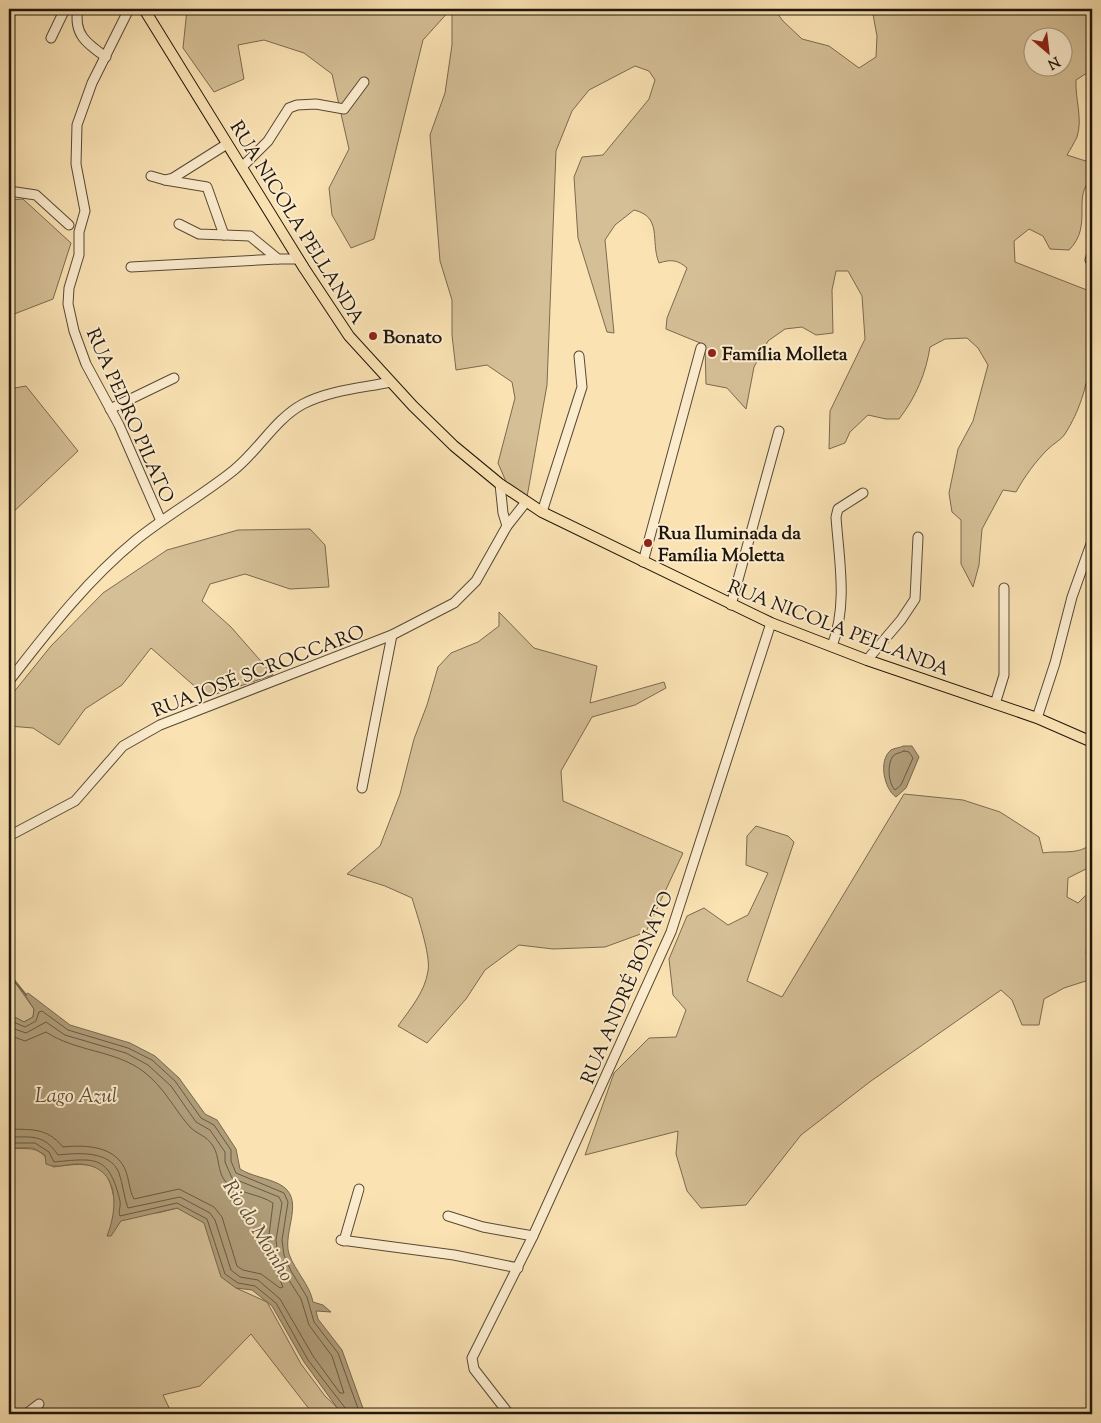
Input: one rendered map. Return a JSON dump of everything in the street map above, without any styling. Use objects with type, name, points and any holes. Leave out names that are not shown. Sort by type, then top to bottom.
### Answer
[{"type":"main road","name":"RUA NICOLA PELLANDA","points":[[144,9],[298,259],[349,336],[454,446],[500,484],[542,512],[771,623],[867,660],[1037,718],[1092,742]]},
{"type":"street","points":[[51,38],[65,9]]},
{"type":"street","points":[[78,9],[76,26],[80,35],[106,57]]},
{"type":"street","name":"RUA PEDRO PILATO","points":[[129,9],[84,102],[77,125],[76,164],[85,211],[80,232],[79,255],[68,296],[71,320],[78,343],[161,521]]},
{"type":"street","points":[[242,168],[268,140],[289,108],[297,105],[316,104],[344,109],[364,82]]},
{"type":"street","points":[[165,180],[182,172],[227,144]]},
{"type":"street","points":[[151,176],[207,187],[224,235]]},
{"type":"street","points":[[9,191],[36,196],[69,226]]},
{"type":"street","points":[[179,224],[199,234],[250,236],[278,259]]},
{"type":"street","points":[[131,268],[298,259]]},
{"type":"street","points":[[643,562],[701,348]]},
{"type":"street","points":[[542,512],[582,387],[579,356]]},
{"type":"street","points":[[110,410],[174,378]]},
{"type":"street","points":[[9,681],[93,578],[161,521],[233,471],[248,458],[281,422],[303,404],[334,393],[391,382]]},
{"type":"street","points":[[731,605],[780,431]]},
{"type":"street","points":[[500,484],[503,513],[507,526]]},
{"type":"street","points":[[832,646],[841,612],[841,581],[836,517],[838,509],[863,493]]},
{"type":"street","name":"RUA JOSÉ SCROCCARO","points":[[9,836],[75,801],[124,746],[160,725],[392,635],[454,603],[476,582],[507,526],[526,502]]},
{"type":"street","points":[[867,660],[901,620],[915,599],[918,537]]},
{"type":"street","points":[[1037,718],[1055,663],[1072,597],[1092,541]]},
{"type":"street","points":[[995,704],[1004,675],[1004,588]]},
{"type":"street","name":"RUA ANDRÉ BONATO","points":[[509,1414],[474,1369],[472,1358],[533,1236],[671,932],[771,623]]},
{"type":"street","points":[[362,788],[392,635]]},
{"type":"street","points":[[359,1189],[342,1241],[454,1255],[518,1268]]},
{"type":"street","points":[[448,1216],[483,1227],[533,1236]]},
{"type":"street","points":[[26,1414],[39,1404]]},
{"type":"shaded area","points":[[187,9],[451,9],[423,40],[374,239],[351,248],[332,215],[329,188],[349,149],[332,74],[304,53],[264,40],[238,45],[244,79],[214,92],[183,48]]},
{"type":"shaded area","points":[[452,9],[774,9],[783,21],[802,39],[829,46],[859,68],[876,57],[877,36],[872,9],[1092,9],[1092,71],[1076,80],[1079,130],[1067,155],[1092,163],[1092,179],[1086,186],[1083,194],[1080,231],[1069,250],[1050,249],[1043,236],[1029,229],[1014,241],[1015,262],[1092,292],[1091,347],[1086,382],[1081,400],[1065,434],[1039,459],[1016,492],[1003,490],[982,529],[979,565],[973,587],[961,564],[961,520],[952,512],[949,493],[958,449],[973,421],[988,365],[978,348],[967,338],[945,339],[930,347],[926,366],[919,384],[899,419],[886,419],[868,415],[850,432],[845,443],[829,449],[830,411],[865,339],[862,296],[848,271],[836,271],[832,290],[833,333],[816,335],[802,327],[785,329],[768,341],[754,367],[746,409],[727,388],[706,384],[705,345],[666,329],[667,318],[687,268],[681,263],[674,261],[659,263],[652,224],[643,213],[634,210],[615,225],[605,240],[614,333],[607,332],[578,238],[574,177],[582,157],[603,155],[649,99],[655,80],[649,71],[635,66],[589,90],[572,111],[556,151],[547,385],[527,497],[507,484],[498,463],[515,398],[512,382],[487,365],[456,370],[452,335],[452,300],[440,261],[430,135],[445,93],[452,45]]},
{"type":"shaded area","points":[[23,199],[71,243],[53,299],[9,316],[9,200]]},
{"type":"shaded area","points":[[26,386],[78,451],[9,516],[9,389]]},
{"type":"shaded area","points":[[310,529],[325,545],[329,587],[290,589],[245,574],[210,584],[202,601],[231,627],[273,675],[207,697],[151,648],[122,685],[85,709],[59,745],[33,728],[9,726],[9,698],[51,646],[103,593],[167,550],[238,530]]},
{"type":"shaded area","points":[[499,612],[534,648],[597,666],[590,703],[664,682],[666,688],[635,705],[592,717],[561,771],[563,801],[683,853],[646,932],[605,947],[553,949],[519,945],[485,970],[466,999],[427,1043],[398,1026],[424,986],[428,971],[426,945],[412,898],[385,886],[347,874],[380,846],[400,794],[414,739],[427,705],[438,667],[451,653],[478,642],[499,626]]},
{"type":"shaded area","points":[[904,794],[963,800],[1000,812],[1039,837],[1043,853],[1081,850],[1092,843],[1092,866],[1068,878],[1067,897],[1078,903],[1092,889],[1092,928],[1088,933],[1086,954],[1092,955],[1092,979],[1064,988],[1044,999],[1039,1025],[1022,1025],[1012,1000],[1001,990],[871,1081],[801,1135],[746,1205],[701,1208],[687,1191],[676,1154],[678,1131],[585,1155],[614,1073],[649,1038],[676,1037],[686,1010],[673,995],[669,959],[687,916],[704,908],[728,925],[748,915],[768,873],[746,865],[747,836],[756,826],[788,836],[794,842],[747,981],[782,997]]},
{"type":"shaded area","points":[[9,974],[34,1009],[33,1017],[24,1022],[9,1014]]},
{"type":"shaded area","points":[[9,1148],[39,1151],[53,1167],[84,1165],[98,1168],[104,1172],[111,1184],[116,1205],[157,1213],[178,1208],[205,1223],[236,1288],[267,1302],[301,1364],[325,1396],[344,1414],[313,1414],[251,1334],[200,1386],[163,1395],[172,1414],[9,1414]]},
{"type":"water","points":[[903,746],[912,746],[919,757],[906,788],[896,797],[888,788],[884,767],[887,755],[891,750]]},
{"type":"water","name":"Lago Azul","points":[[28,993],[70,1025],[130,1043],[155,1056],[179,1078],[205,1114],[217,1120],[236,1149],[240,1169],[279,1184],[287,1190],[293,1206],[288,1235],[289,1254],[309,1290],[313,1302],[323,1305],[331,1312],[316,1311],[318,1319],[342,1350],[365,1414],[345,1414],[338,1409],[304,1362],[272,1306],[252,1290],[236,1288],[221,1277],[204,1223],[177,1208],[121,1221],[111,1236],[107,1236],[111,1224],[114,1200],[108,1179],[101,1171],[91,1166],[77,1164],[58,1166],[46,1164],[45,1155],[33,1148],[9,1148],[9,1014],[24,1022],[33,1017],[34,1009],[25,995]]},
{"type":"waterway","name":"Rio do Moinho","points":[[9,974],[26,995]]},
{"type":"place","name":"Bonato","points":[[373,336]]},
{"type":"place","name":"Família Molleta","points":[[712,353]]},
{"type":"place","name":"Rua Iluminada da Família Moletta","points":[[648,543]]}]
